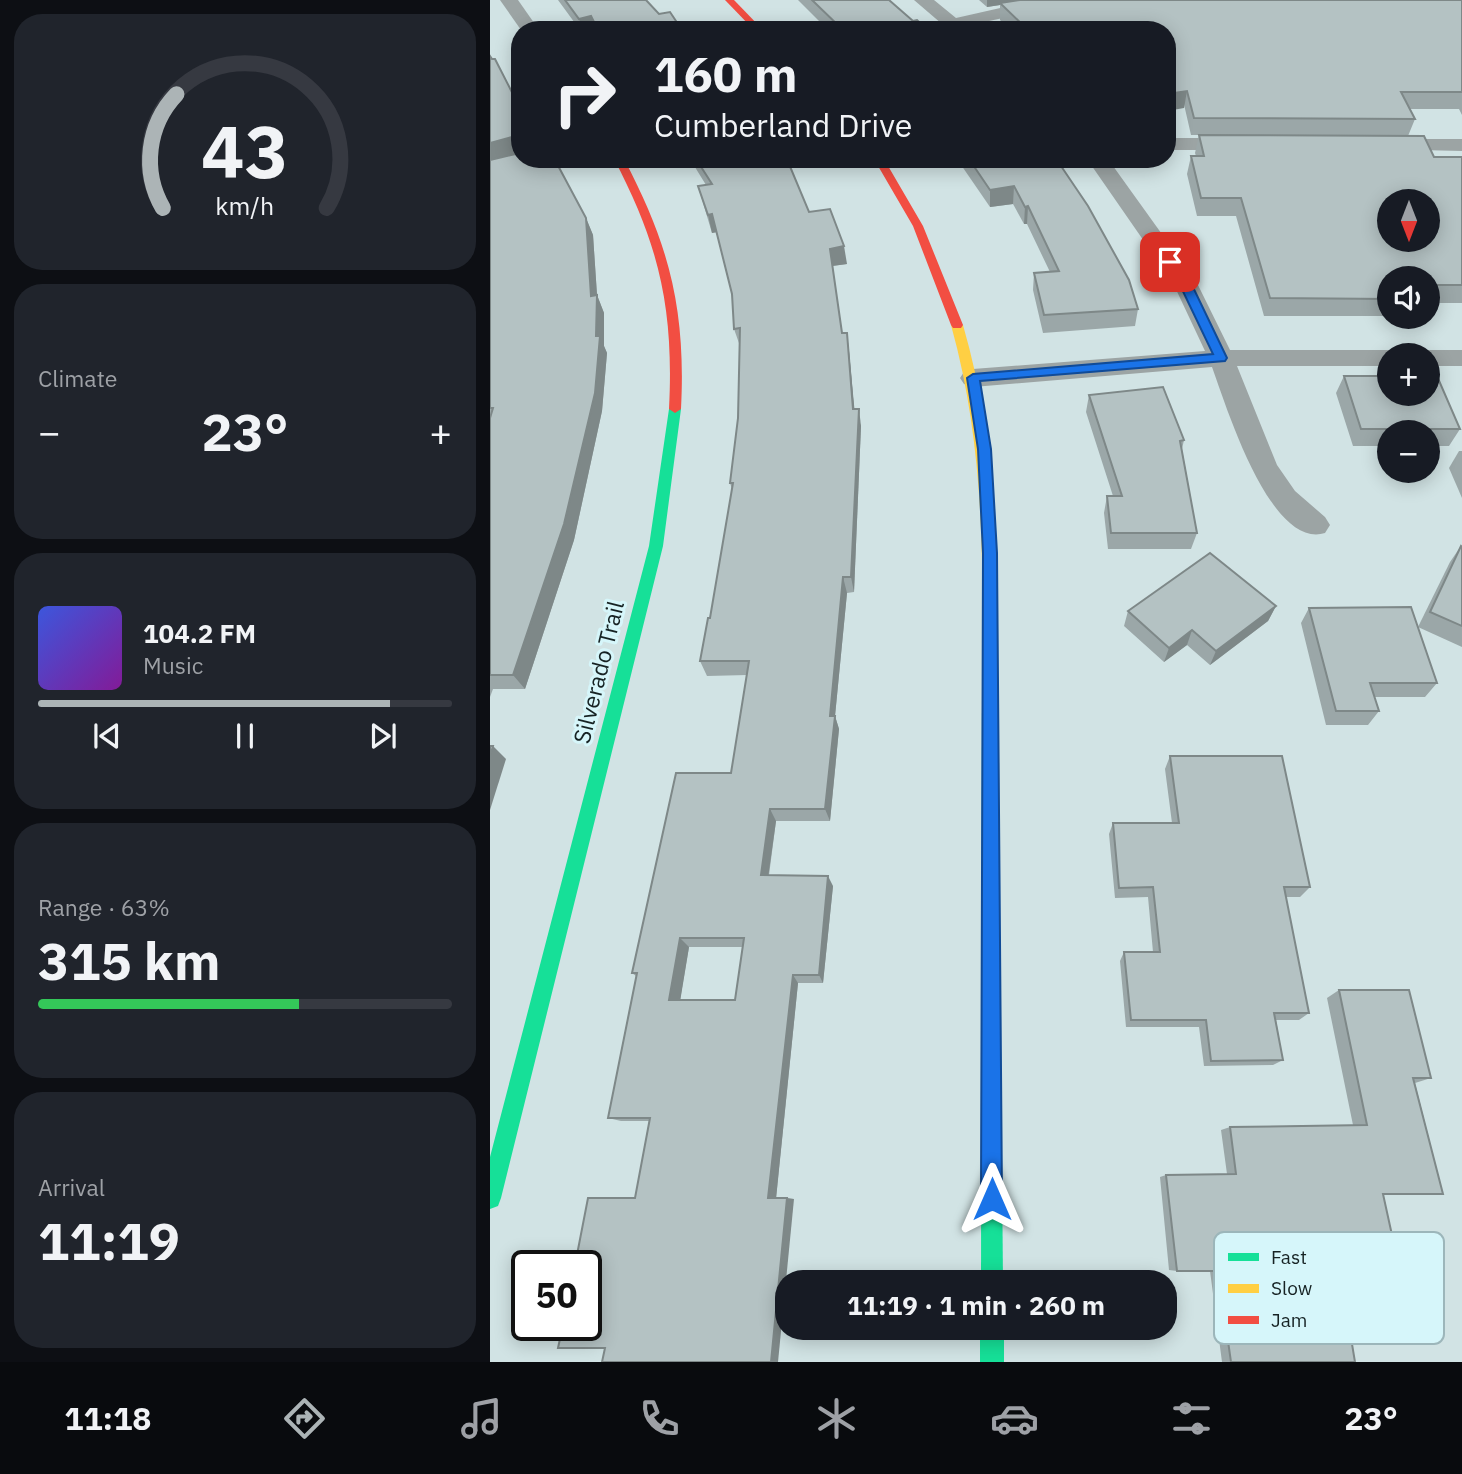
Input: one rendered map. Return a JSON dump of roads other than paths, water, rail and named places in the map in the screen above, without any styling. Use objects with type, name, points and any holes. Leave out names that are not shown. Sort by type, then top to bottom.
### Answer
[{"type":"main road","points":[[729,0],[751,21]]},
{"type":"main road","name":"Silverado Trail","points":[[490,1198],[656,546],[673,451],[677,366],[670,291],[656,234],[641,198],[624,168]]},
{"type":"main road","points":[[884,168],[913,213],[952,306],[973,378],[985,449],[990,553],[992,1270]]},
{"type":"main road","points":[[992,1340],[992,1362]]},
{"type":"street","points":[[509,0],[524,21]]},
{"type":"street","points":[[923,0],[949,21]]},
{"type":"street","points":[[973,21],[1002,11],[1064,2]]},
{"type":"street","points":[[1176,144],[1261,144]]},
{"type":"street","points":[[1368,144],[1462,145]]},
{"type":"street","points":[[1103,168],[1185,283],[1221,358],[1264,468],[1285,499],[1315,525]]},
{"type":"street","points":[[973,378],[1221,358],[1377,358]]},
{"type":"street","points":[[1440,358],[1462,358]]}]
